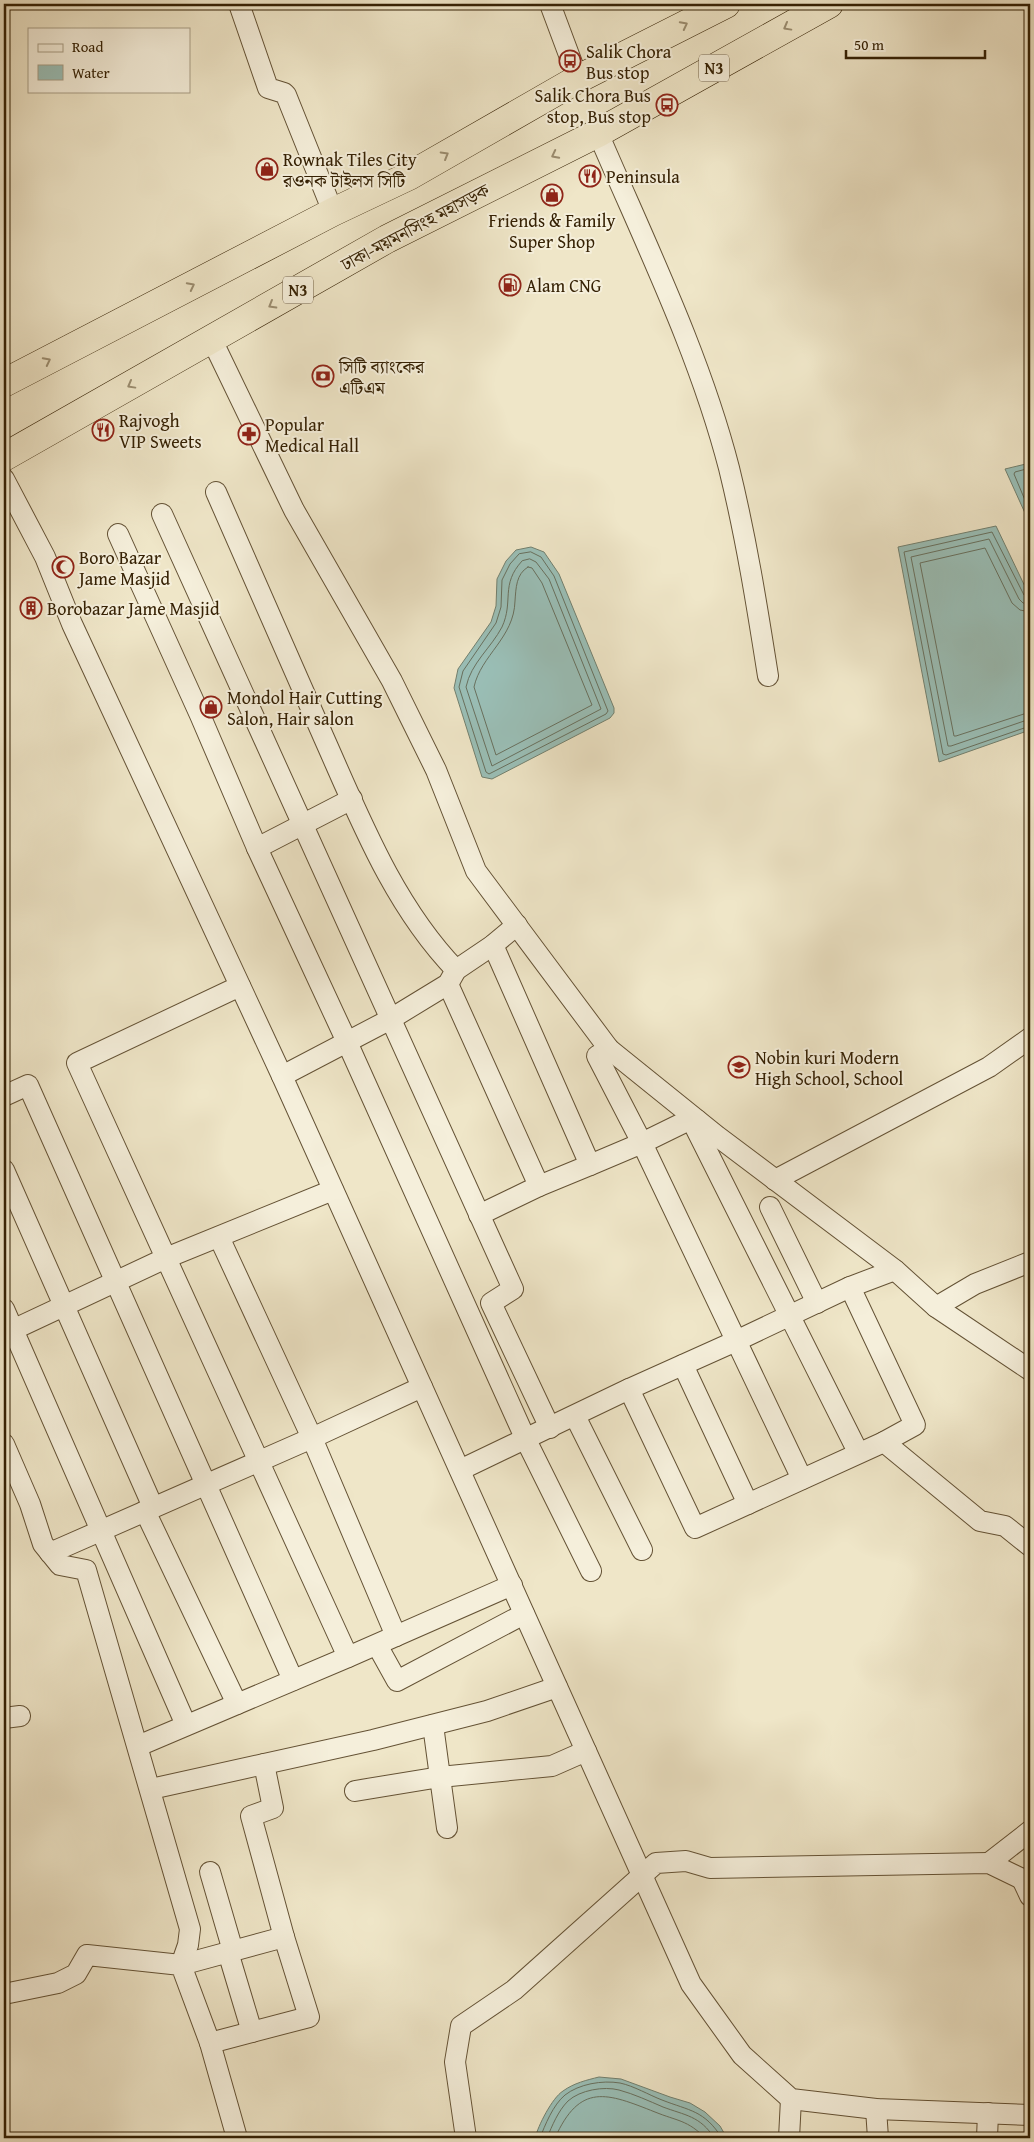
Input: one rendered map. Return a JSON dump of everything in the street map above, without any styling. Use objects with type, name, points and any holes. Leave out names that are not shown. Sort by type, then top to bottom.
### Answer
[{"type":"highway","points":[[4,383],[333,212],[409,176],[578,79],[726,4]]},
{"type":"highway","name":"ঢাকা-ময়মনসিংহ মহাসড়ক","points":[[4,457],[387,239],[598,133],[829,4]]},
{"type":"street","points":[[240,4],[268,88],[286,95],[333,212]]},
{"type":"street","points":[[550,4],[578,79]]},
{"type":"street","points":[[598,133],[670,300],[708,402],[728,467],[749,557],[768,676]]},
{"type":"street","points":[[212,340],[294,510],[392,681],[432,761],[476,871],[608,1049],[694,1119],[895,1270],[936,1307],[1030,1370]]},
{"type":"street","points":[[4,479],[45,557],[72,624],[282,1076],[691,1984],[742,2055],[791,2099],[876,2109],[1030,2115]]},
{"type":"street","points":[[216,492],[352,799],[398,893],[452,977],[539,1186]]},
{"type":"street","points":[[162,514],[351,934],[372,976],[389,1020],[513,1289],[491,1302],[550,1428]]},
{"type":"street","points":[[118,534],[200,715],[257,848],[347,1042],[526,1440],[591,1571]]},
{"type":"street","points":[[257,848],[352,799]]},
{"type":"street","points":[[282,1076],[389,1020],[452,977],[517,925]]},
{"type":"street","points":[[493,945],[590,1164]]},
{"type":"street","points":[[240,986],[77,1063],[348,1657]]},
{"type":"street","points":[[775,1180],[989,1067],[1030,1038]]},
{"type":"street","points":[[608,1049],[597,1056],[642,1143],[802,1479]]},
{"type":"street","points":[[4,1096],[28,1085],[293,1680]]},
{"type":"street","points":[[478,1215],[539,1186],[694,1119]]},
{"type":"street","points":[[694,1119],[858,1452]]},
{"type":"street","points":[[4,1170],[149,1509],[237,1704]]},
{"type":"street","points":[[8,1332],[166,1258],[333,1190]]},
{"type":"street","points":[[770,1207],[817,1303]]},
{"type":"street","points":[[219,1237],[312,1438],[396,1636]]},
{"type":"street","points":[[936,1307],[975,1284],[1030,1262]]},
{"type":"street","points":[[460,1470],[629,1389],[736,1342],[850,1287],[895,1270]]},
{"type":"street","points":[[629,1389],[695,1528],[858,1452],[884,1442],[915,1425],[850,1287]]},
{"type":"street","points":[[4,1308],[8,1332],[101,1531],[186,1725]]},
{"type":"street","points":[[683,1365],[748,1504]]},
{"type":"street","points":[[50,1553],[312,1438],[422,1387]]},
{"type":"street","points":[[575,1416],[642,1550]]},
{"type":"street","points":[[884,1442],[980,1521],[1005,1526],[1030,1546]]},
{"type":"street","points":[[4,1444],[30,1504],[42,1544],[60,1565],[86,1570],[190,1928],[188,1945],[181,1965],[210,2043],[237,2138]]},
{"type":"street","points":[[138,1746],[377,1645],[512,1585]]},
{"type":"street","points":[[377,1645],[397,1681],[524,1614]]},
{"type":"street","points":[[151,1789],[433,1725],[487,1711],[557,1688]]},
{"type":"street","points":[[433,1725],[447,1828]]},
{"type":"street","points":[[355,1791],[440,1777],[552,1766],[586,1751]]},
{"type":"street","points":[[210,2043],[309,2017],[284,1937],[251,1816],[273,1808],[264,1764]]},
{"type":"street","points":[[989,1863],[1030,1831]]},
{"type":"street","points":[[466,2138],[455,2062],[461,2026],[514,1990],[656,1863],[686,1861],[710,1868],[989,1863],[1028,1884]]},
{"type":"street","points":[[210,1872],[252,2032]]},
{"type":"street","points":[[4,1994],[64,1980],[76,1974],[87,1955],[181,1965],[284,1937]]},
{"type":"street","points":[[790,2138],[791,2099]]},
{"type":"street","points":[[876,2109],[878,2138]]},
{"type":"street","points":[[987,2138],[988,2113]]},
{"type":"water","points":[[1030,463],[1030,524],[1005,469]]},
{"type":"water","points":[[996,526],[1030,597],[1030,730],[939,762],[898,547]]},
{"type":"water","points":[[531,547],[544,552],[559,574],[614,708],[614,713],[610,718],[492,779],[482,777],[454,688],[458,669],[491,622],[496,606],[497,579],[506,561],[516,550]]},
{"type":"water","points":[[599,2077],[621,2079],[690,2103],[705,2112],[720,2126],[727,2138],[535,2138],[546,2113],[559,2095],[567,2088]]},
{"type":"place","name":"Salik Chora Bus stop","points":[[570,61]]},
{"type":"place","name":"Salik Chora Bus stop, Bus stop","points":[[667,105]]},
{"type":"place","name":"Rownak Tiles City রওনক টাইলস সিটি","points":[[267,169]]},
{"type":"place","name":"Peninsula","points":[[590,176]]},
{"type":"place","name":"Friends & Family Super Shop","points":[[552,195]]},
{"type":"place","name":"Alam CNG","points":[[510,285]]},
{"type":"place","name":"সিটি ব্যাংকের এটিএম","points":[[323,376]]},
{"type":"place","name":"Rajvogh VIP Sweets","points":[[103,430]]},
{"type":"place","name":"Popular Medical Hall","points":[[249,434]]},
{"type":"place","name":"Boro Bazar Jame Masjid","points":[[63,567]]},
{"type":"place","name":"Borobazar Jame Masjid","points":[[31,608]]},
{"type":"place","name":"Mondol Hair Cutting Salon, Hair salon","points":[[211,707]]},
{"type":"place","name":"Nobin kuri Modern High School, School","points":[[739,1067]]}]
